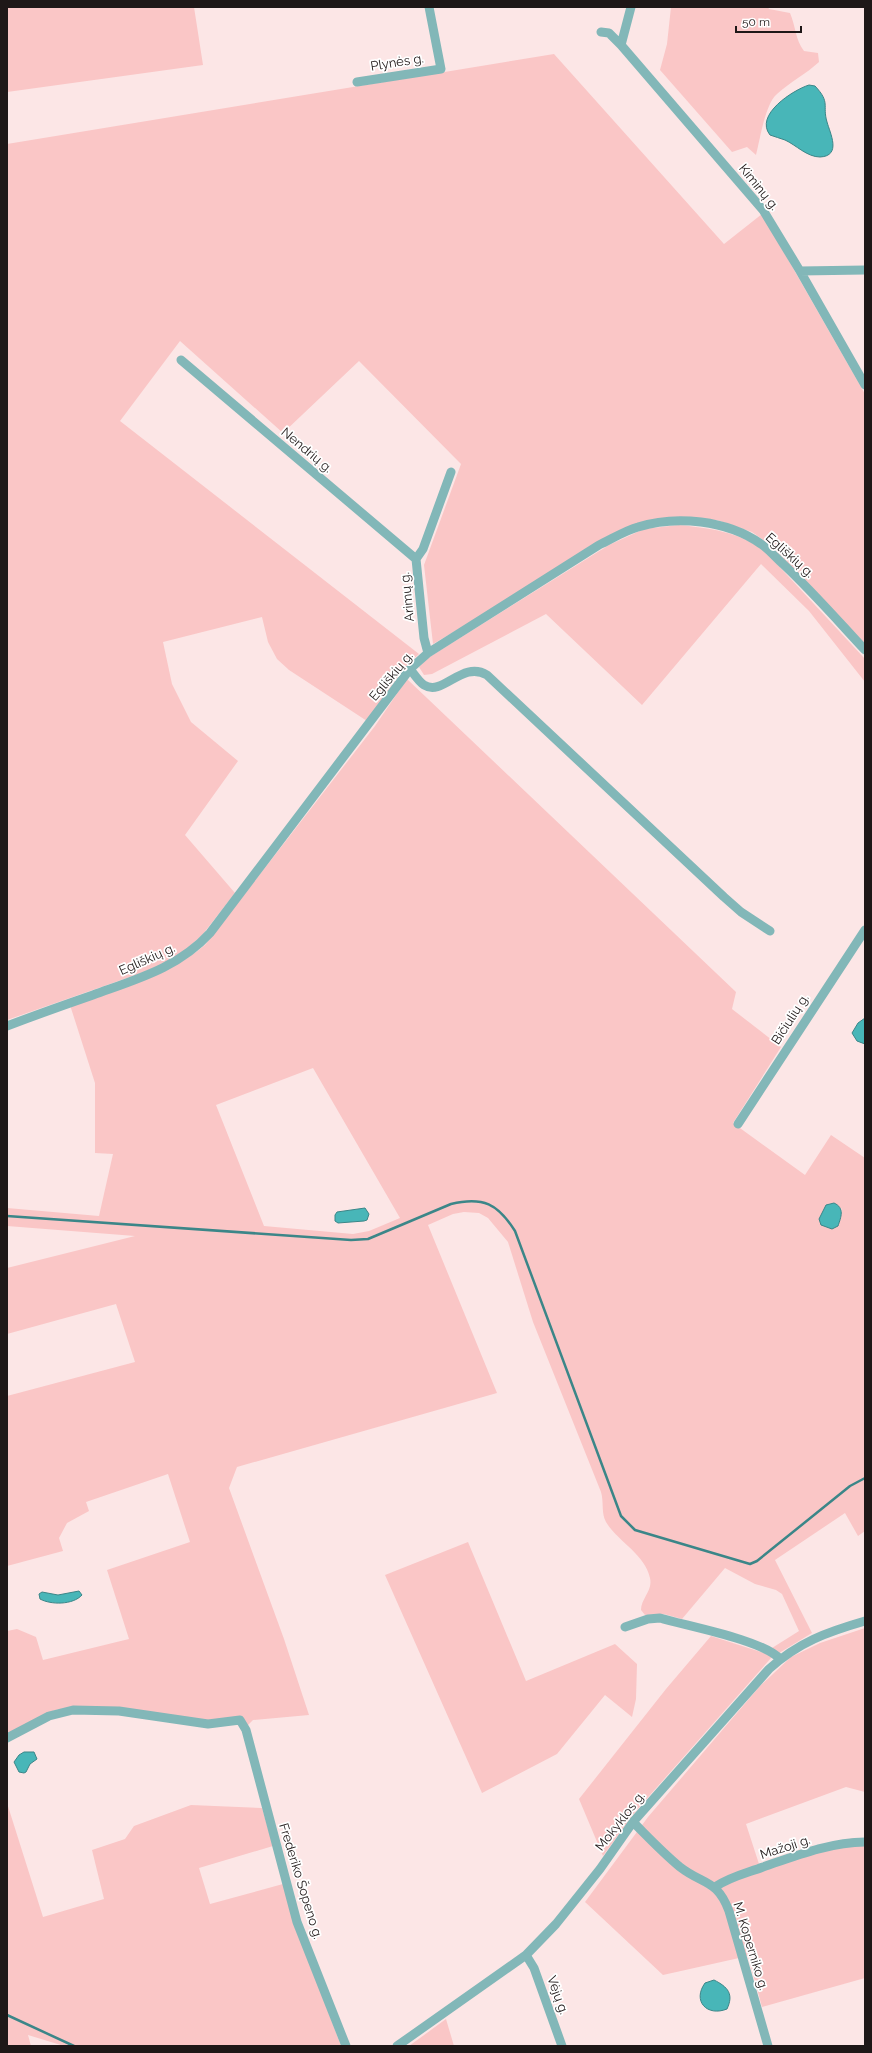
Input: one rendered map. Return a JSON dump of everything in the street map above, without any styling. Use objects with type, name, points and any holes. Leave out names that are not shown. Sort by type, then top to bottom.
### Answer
[{"type":"street","name":"Plynės g.","points":[[356,82],[441,69],[429,7]]},
{"type":"street","points":[[621,45],[631,7]]},
{"type":"street","name":"Kiminų g.","points":[[600,32],[609,33],[621,45],[763,210],[800,271],[865,385]]},
{"type":"street","points":[[800,271],[865,270]]},
{"type":"street","name":"Nendrių g.","points":[[181,360],[416,559]]},
{"type":"street","name":"Arimų g.","points":[[428,653],[424,638],[416,559],[423,548],[451,472]]},
{"type":"street","name":"Egliškių g.","points":[[7,1026],[147,976],[177,961],[196,948],[229,908],[410,669],[428,653],[622,533],[649,524],[690,521],[710,523],[737,532],[761,543],[801,580],[865,650]]},
{"type":"street","points":[[410,669],[422,685],[428,688],[438,687],[472,670],[479,670],[487,675],[741,912],[770,931]]},
{"type":"street","name":"Bičiulių g.","points":[[738,1124],[865,930]]},
{"type":"street","points":[[625,1627],[648,1619],[660,1618],[735,1638],[771,1651],[780,1659]]},
{"type":"street","name":"Mokyklos g.","points":[[397,2046],[526,1955],[556,1924],[600,1869],[633,1822],[753,1685],[780,1659],[791,1650],[821,1634],[865,1621]]},
{"type":"street","name":"Frederiko Šopeno g.","points":[[7,1738],[49,1716],[73,1710],[119,1711],[208,1724],[240,1720],[246,1730],[297,1922],[346,2046]]},
{"type":"street","name":"M. Koperniko g.","points":[[633,1822],[664,1854],[682,1868],[715,1887],[723,1898],[729,1911],[768,2046]]},
{"type":"street","name":"Mažoji g.","points":[[715,1887],[731,1878],[793,1857],[841,1844],[865,1842]]},
{"type":"street","name":"Vėjų g.","points":[[526,1955],[534,1968],[562,2046]]},
{"type":"shaded area","points":[[7,7],[194,7],[203,65],[7,92]]},
{"type":"shaded area","points":[[671,7],[768,7],[769,9],[790,13],[797,37],[804,51],[818,53],[819,62],[777,94],[773,99],[766,114],[756,155],[747,147],[732,152],[660,70],[667,44]]},
{"type":"shaded area","points":[[554,54],[724,244],[762,214],[865,394],[865,644],[766,542],[752,532],[717,520],[644,521],[433,644],[424,565],[461,464],[359,361],[283,433],[180,341],[120,421],[419,654],[403,669],[367,721],[289,670],[277,659],[268,642],[262,617],[163,642],[172,684],[191,722],[238,761],[185,835],[235,893],[203,934],[178,957],[144,972],[7,1020],[7,144]]},
{"type":"shaded area","points":[[679,525],[734,535],[764,550],[865,659],[865,682],[809,611],[761,564],[642,705],[546,614],[432,674],[424,675],[419,667],[428,658],[609,545],[644,529]]},
{"type":"shaded area","points":[[407,679],[736,992],[732,1009],[781,1047],[733,1123],[805,1175],[831,1135],[865,1158],[865,1531],[858,1536],[845,1513],[775,1560],[812,1633],[771,1658],[635,1812],[603,1856],[579,1799],[666,1689],[711,1636],[764,1653],[799,1631],[782,1594],[776,1590],[755,1584],[725,1568],[682,1619],[664,1614],[645,1615],[641,1610],[650,1587],[650,1578],[647,1570],[643,1562],[617,1536],[604,1519],[601,1492],[533,1322],[508,1242],[488,1218],[479,1213],[464,1212],[453,1214],[428,1225],[497,1393],[237,1467],[229,1488],[284,1639],[309,1715],[253,1720],[248,1725],[73,1707],[55,1710],[7,1734],[7,1631],[17,1629],[36,1637],[43,1660],[129,1639],[107,1570],[190,1542],[168,1474],[86,1502],[89,1511],[67,1523],[59,1538],[63,1551],[7,1566],[7,1396],[135,1362],[116,1304],[7,1334],[7,1268],[135,1236],[7,1226],[7,1208],[99,1216],[113,1154],[95,1153],[95,1083],[70,1005],[158,974],[174,966],[205,945],[375,726]],"holes":[[[313,1068],[400,1218],[369,1231],[353,1234],[264,1226],[216,1105]],[[834,1203],[842,1209],[838,1226],[829,1204]]]},
{"type":"shaded area","points":[[468,1542],[526,1681],[615,1644],[637,1664],[636,1699],[632,1717],[605,1695],[557,1754],[482,1793],[385,1575]]},
{"type":"shaded area","points":[[865,1628],[865,1792],[846,1787],[746,1824],[759,1864],[853,1838],[865,1839],[865,1978],[762,2007],[748,1956],[663,1975],[585,1902],[648,1817],[760,1686],[791,1657],[820,1643]]},
{"type":"shaded area","points":[[7,1803],[43,1917],[104,1899],[92,1850],[125,1839],[134,1826],[191,1805],[262,1808],[273,1846],[199,1868],[210,1904],[283,1884],[295,1924],[341,2046],[64,2046],[28,2035],[31,2046],[7,2046]]},
{"type":"shaded area","points":[[446,2019],[454,2046],[409,2046]]},
{"type":"water","points":[[809,85],[815,86],[825,100],[827,122],[833,143],[831,153],[827,156],[820,157],[811,155],[785,140],[770,135],[766,127],[767,119],[778,104],[794,92]]},
{"type":"water","points":[[865,1018],[865,1044],[857,1041],[852,1033],[858,1023]]},
{"type":"water","points":[[834,1203],[840,1207],[841,1213],[838,1226],[832,1229],[821,1225],[819,1219],[826,1205]]},
{"type":"water","points":[[365,1208],[369,1214],[367,1220],[338,1223],[335,1221],[335,1215],[337,1212]]},
{"type":"water","points":[[79,1591],[82,1595],[78,1598],[73,1601],[62,1603],[45,1601],[40,1599],[39,1594],[42,1592],[58,1595]]},
{"type":"water","points":[[24,1752],[34,1752],[37,1759],[30,1764],[24,1773],[19,1772],[14,1762],[19,1755]]},
{"type":"water","points":[[714,1980],[723,1985],[730,1995],[727,2009],[713,2011],[704,2006],[701,2001],[701,1990],[705,1983]]},
{"type":"waterway","points":[[7,1216],[351,1240],[368,1239],[451,1204],[472,1201],[489,1204],[502,1214],[515,1231],[621,1516],[635,1530],[750,1564],[757,1561],[850,1486],[865,1478]]},
{"type":"waterway","points":[[7,2015],[74,2046]]}]
